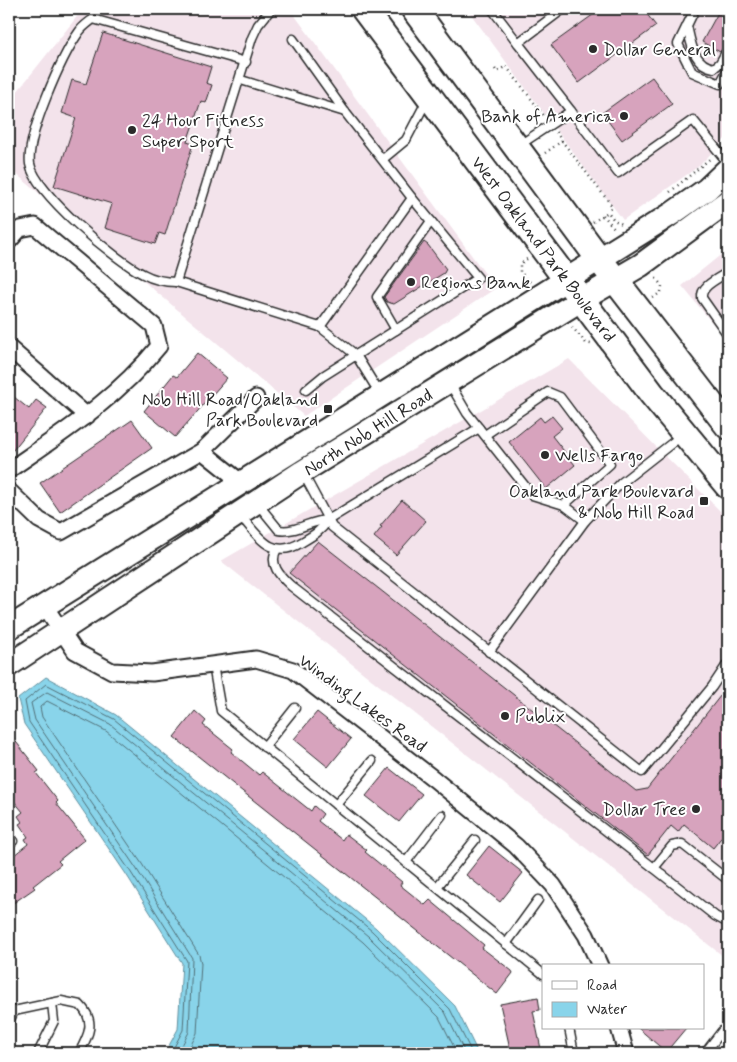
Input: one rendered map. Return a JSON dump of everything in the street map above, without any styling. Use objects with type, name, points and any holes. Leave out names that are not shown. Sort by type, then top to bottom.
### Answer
[{"type":"main road","name":"West Oakland Park Boulevard","points":[[364,9],[581,300],[684,434],[719,468],[728,486]]},
{"type":"main road","points":[[414,9],[599,259],[728,426]]},
{"type":"main road","name":"North Nob Hill Road","points":[[9,665],[61,631],[247,497],[381,396],[679,208],[707,189],[728,168]]},
{"type":"main road","name":"North Nob Hill Road","points":[[9,628],[44,605],[247,497],[302,472],[581,300],[644,264],[728,201]]},
{"type":"street","points":[[9,241],[20,229],[36,226],[154,326],[159,346],[133,377],[87,416],[9,470]]},
{"type":"street","points":[[9,348],[87,416]]},
{"type":"street","points":[[9,491],[40,520],[61,532],[202,451],[256,398]]},
{"type":"street","points":[[202,451],[247,497]]},
{"type":"street","name":"Winding Lakes Road","points":[[44,605],[75,651],[112,671],[152,673],[256,660],[293,670],[434,779],[516,846],[553,885],[586,935],[599,964]]},
{"type":"street","points":[[620,1030],[626,1053]]},
{"type":"lane","points":[[176,282],[258,25],[271,9]]},
{"type":"lane","points":[[492,9],[618,173],[693,120],[728,163]]},
{"type":"lane","points":[[518,43],[563,9]]},
{"type":"lane","points":[[695,9],[678,44],[692,72],[720,84],[728,69]]},
{"type":"lane","points":[[246,62],[93,19],[79,32],[52,83],[30,150],[30,166],[42,189],[64,211],[92,236],[142,274],[160,282],[176,282],[320,327],[356,355],[381,396]]},
{"type":"lane","points":[[687,26],[694,55],[707,67],[714,68],[720,63],[728,49]]},
{"type":"lane","points":[[293,39],[345,112],[478,278],[323,376],[306,390]]},
{"type":"lane","points":[[241,80],[345,112]]},
{"type":"lane","points":[[383,159],[406,140],[429,96]]},
{"type":"lane","points":[[517,147],[571,111]]},
{"type":"lane","points":[[320,327],[412,198]]},
{"type":"lane","points":[[396,330],[377,297],[431,221]]},
{"type":"lane","points":[[728,272],[703,288],[701,293],[702,298],[728,335]]},
{"type":"lane","points":[[449,382],[479,428],[532,495],[564,505],[585,521]]},
{"type":"lane","points":[[485,435],[548,392],[560,397],[610,464],[564,505]]},
{"type":"lane","points":[[247,497],[267,545],[276,549],[294,548],[322,531],[328,520],[479,428]]},
{"type":"lane","points":[[490,652],[585,521],[621,483],[684,434]]},
{"type":"lane","points":[[302,472],[332,527],[642,772],[712,688],[728,663]]},
{"type":"lane","points":[[247,497],[279,530],[293,531],[317,520],[328,520]]},
{"type":"lane","points":[[276,549],[273,555],[274,566],[279,575],[291,586],[715,916],[728,923]]},
{"type":"lane","points":[[213,665],[220,711],[542,973]]},
{"type":"lane","points":[[264,747],[295,708]]},
{"type":"lane","points":[[336,805],[372,761]]},
{"type":"lane","points":[[406,862],[442,815]]},
{"type":"lane","points":[[9,835],[13,841],[9,844]]},
{"type":"lane","points":[[437,887],[475,840]]},
{"type":"lane","points":[[654,868],[672,846],[682,844],[728,880]]},
{"type":"lane","points":[[506,944],[538,900]]},
{"type":"lane","points":[[9,1022],[11,1010],[61,1001],[80,1004],[90,1018],[91,1030],[79,1053]]},
{"type":"lane","points":[[38,1053],[54,1021],[52,1003]]},
{"type":"lane","points":[[569,1030],[574,1053]]},
{"type":"lane","points":[[705,1053],[722,1031]]},
{"type":"path","points":[[495,69],[497,72],[506,66],[612,206],[608,212]]},
{"type":"path","points":[[540,156],[562,141]]},
{"type":"shaded area","points":[[83,9],[290,9],[492,283],[499,286],[304,416],[9,168],[9,102]]},
{"type":"shaded area","points":[[467,9],[728,9],[728,136],[699,166],[623,220]]},
{"type":"shaded area","points":[[728,249],[728,342],[682,286]]},
{"type":"shaded area","points":[[569,359],[728,519],[728,960],[221,561]]},
{"type":"water","points":[[46,677],[116,715],[376,928],[455,1006],[478,1053],[165,1053],[178,1029],[182,963],[126,874],[24,724],[18,699]]},
{"type":"building","points":[[601,9],[643,9],[656,26],[579,83],[551,45]]},
{"type":"building","points":[[720,9],[728,9],[728,40],[720,52],[702,42]]},
{"type":"building","name":"24 Hour Fitness Super Sport","points":[[103,33],[211,67],[206,83],[212,85],[206,103],[201,101],[187,142],[193,144],[165,235],[159,233],[155,244],[105,228],[112,204],[54,186],[76,118],[62,113],[72,80],[86,84]]},
{"type":"building","points":[[652,77],[672,104],[622,140],[602,113]]},
{"type":"building","name":"Regions Bank","points":[[424,242],[446,269],[444,273],[394,304],[387,302],[384,297]]},
{"type":"building","points":[[197,353],[227,378],[175,437],[144,411],[173,375],[177,377]]},
{"type":"building","points":[[9,393],[29,409],[36,400],[47,408],[9,455]]},
{"type":"building","points":[[552,416],[562,428],[552,436],[575,465],[546,489],[509,442],[540,417],[544,422]]},
{"type":"building","points":[[132,420],[152,448],[60,512],[40,483]]},
{"type":"building","points":[[402,500],[426,521],[396,555],[374,537],[382,527],[380,526]]},
{"type":"building","name":"Publix","points":[[318,541],[636,791],[647,789],[728,686],[728,829],[713,848],[684,824],[678,832],[671,826],[648,855],[289,573]]},
{"type":"building","points":[[195,711],[206,721],[203,725],[233,749],[231,752],[259,775],[262,772],[311,811],[314,806],[323,814],[318,821],[342,840],[346,834],[367,850],[365,852],[402,882],[400,885],[425,905],[430,900],[484,945],[482,948],[512,971],[513,973],[497,994],[174,737]]},
{"type":"building","points":[[317,712],[351,739],[328,767],[294,739]]},
{"type":"building","points":[[9,733],[39,771],[36,773],[58,801],[56,803],[85,839],[58,861],[61,864],[33,886],[35,888],[9,906],[9,859],[28,844],[25,839],[28,837],[19,824],[22,822],[18,816],[23,812],[9,795]]},
{"type":"building","points":[[389,768],[422,794],[399,822],[366,796]]},
{"type":"building","points":[[489,846],[523,873],[500,902],[466,875]]},
{"type":"building","points":[[538,997],[540,1010],[533,1011],[541,1049],[538,1050],[539,1053],[511,1053],[500,1004]]},
{"type":"building","points":[[640,1030],[684,1030],[666,1052]]},
{"type":"place","name":"Dollar General","points":[[593,49]]},
{"type":"place","name":"Bank of America","points":[[624,116]]},
{"type":"place","name":"24 Hour Fitness Super Sport","points":[[132,130]]},
{"type":"place","name":"Regions Bank","points":[[411,282]]},
{"type":"place","name":"Nob Hill Road/Oakland Park Boulevard","points":[[328,409]]},
{"type":"place","name":"Wells Fargo","points":[[545,455]]},
{"type":"place","name":"Oakland Park Boulevard & Nob Hill Road","points":[[704,501]]},
{"type":"place","name":"Publix","points":[[505,716]]},
{"type":"place","name":"Dollar Tree","points":[[696,809]]}]
